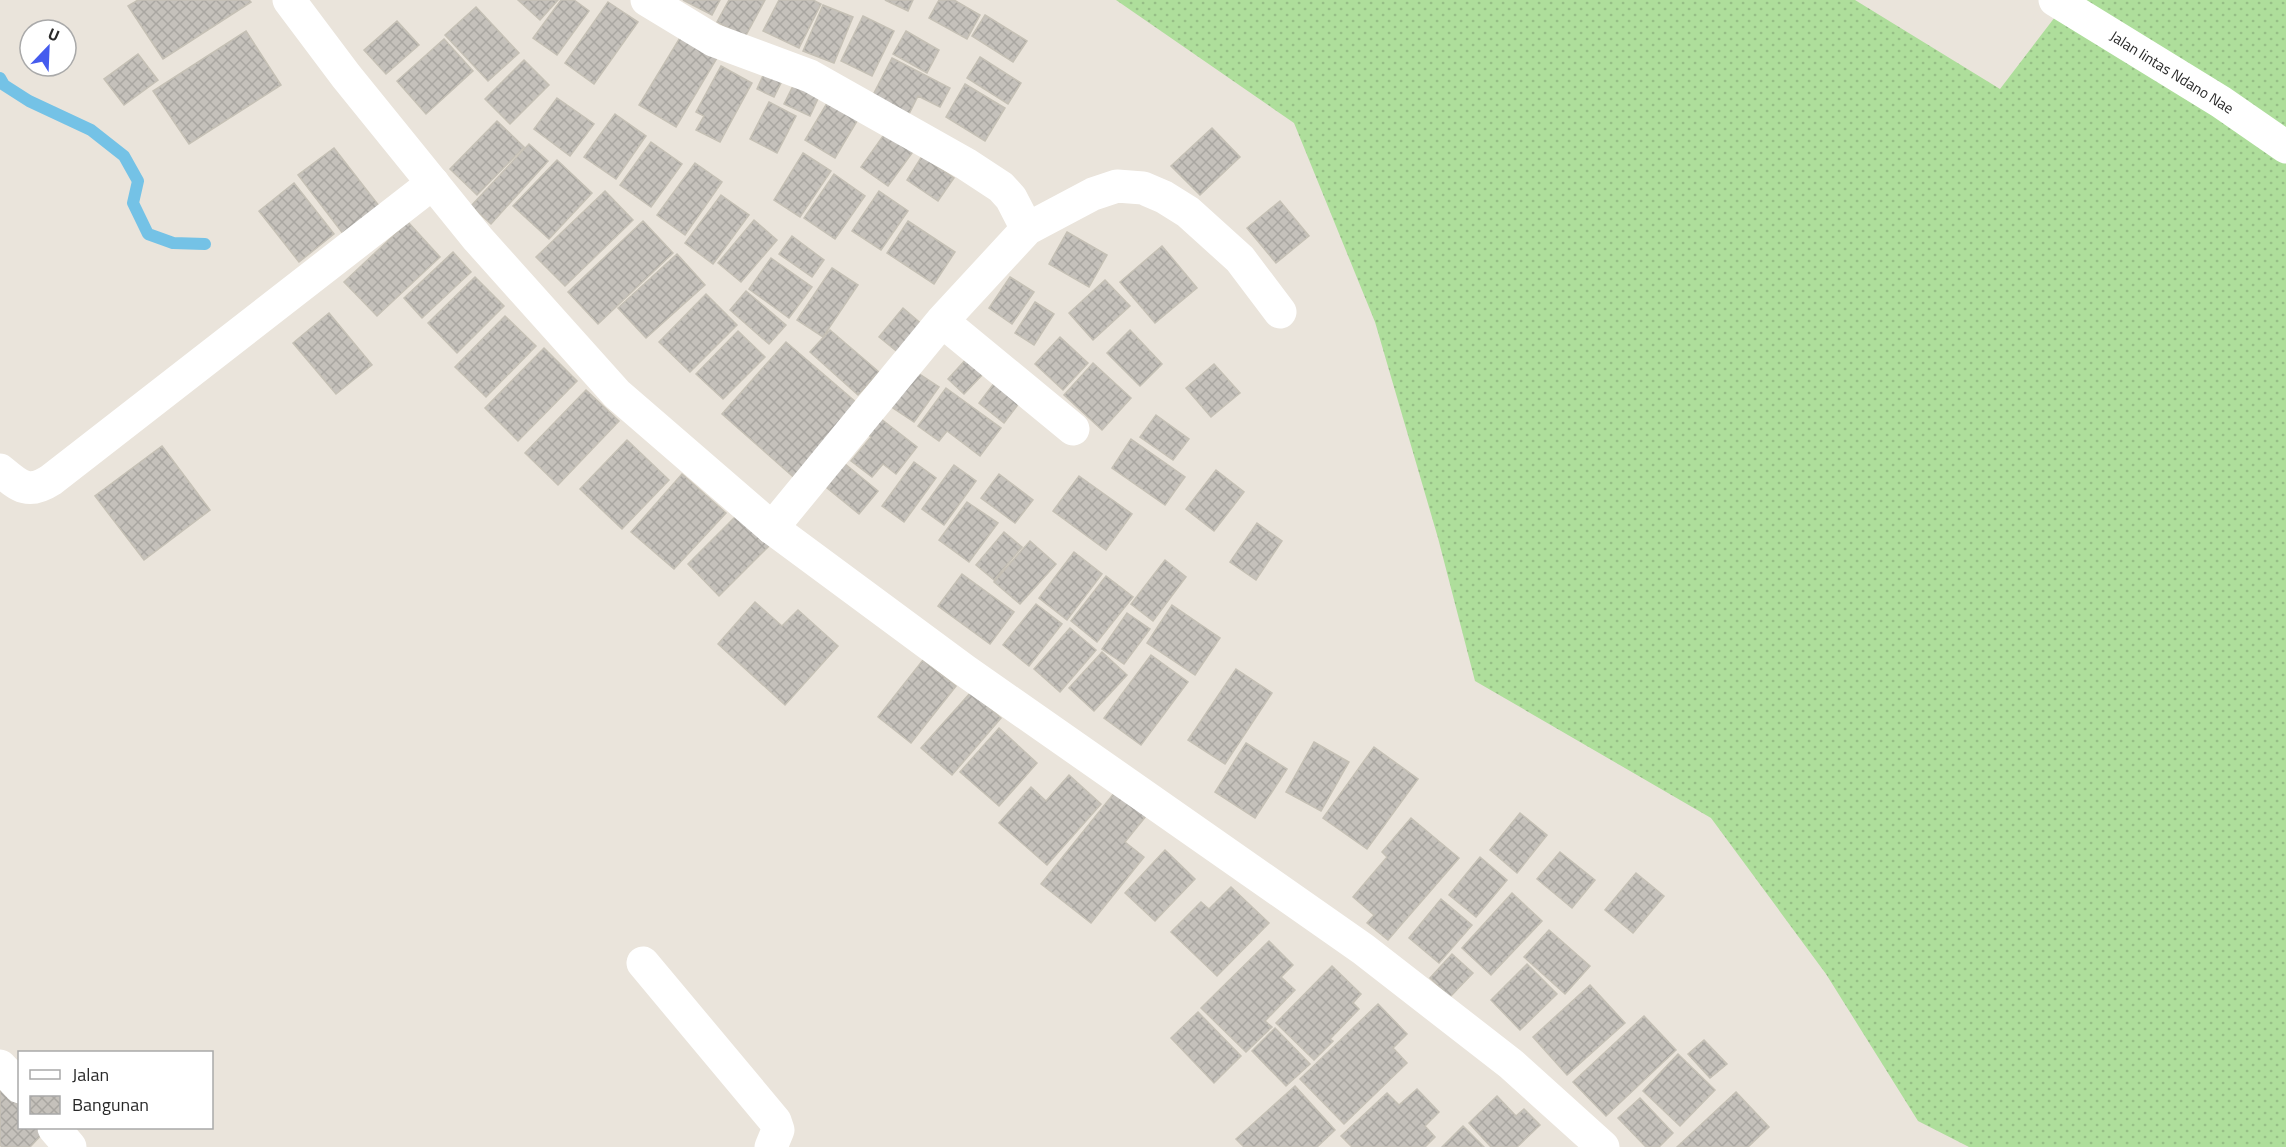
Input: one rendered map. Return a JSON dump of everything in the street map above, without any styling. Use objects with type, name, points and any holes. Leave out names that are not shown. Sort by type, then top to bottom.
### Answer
[{"type":"street","points":[[289,0],[346,76],[478,239],[617,394],[772,528],[964,670],[1363,949],[1511,1064],[1603,1147]]},
{"type":"street","points":[[647,0],[713,40],[810,76],[966,164],[1001,187],[1011,198],[1027,229]]},
{"type":"street","name":"Jalan lintas Ndano Nae","points":[[2055,0],[2221,102],[2286,147]]},
{"type":"street","points":[[0,470],[18,485],[26,488],[36,488],[51,480],[434,183]]},
{"type":"street","points":[[772,528],[942,321],[1027,229],[1093,194],[1117,186],[1143,188],[1164,197],[1188,212],[1240,259],[1280,312]]},
{"type":"street","points":[[942,321],[1073,429]]},
{"type":"street","points":[[643,963],[775,1121],[778,1130],[771,1147]]},
{"type":"street","points":[[0,1066],[18,1084]]},
{"type":"street","points":[[55,1129],[70,1147]]},
{"type":"green space","points":[[1116,0],[1855,0],[2000,89],[2068,0],[2286,0],[2286,1147],[1969,1147],[1918,1121],[1826,974],[1711,818],[1475,681],[1438,538],[1375,322],[1294,123]]},
{"type":"building","points":[[138,0],[249,0],[251,2],[163,59],[128,6]]},
{"type":"building","points":[[518,0],[558,0],[540,20]]},
{"type":"building","points":[[561,0],[574,0],[589,11],[557,55],[533,38]]},
{"type":"building","points":[[683,0],[720,0],[712,15]]},
{"type":"building","points":[[729,0],[765,0],[745,37],[717,22]]},
{"type":"building","points":[[779,0],[813,0],[821,4],[799,48],[763,31]]},
{"type":"building","points":[[885,0],[913,0],[908,11]]},
{"type":"building","points":[[939,0],[954,0],[980,15],[967,39],[929,18]]},
{"type":"building","points":[[608,2],[638,22],[594,84],[565,63]]},
{"type":"building","points":[[823,5],[853,17],[834,63],[803,51]]},
{"type":"building","points":[[476,7],[519,53],[488,81],[445,35]]},
{"type":"building","points":[[985,15],[1027,41],[1013,62],[972,36]]},
{"type":"building","points":[[863,16],[894,31],[872,76],[841,61]]},
{"type":"building","points":[[397,21],[419,45],[386,74],[364,50]]},
{"type":"building","points":[[246,31],[281,85],[189,144],[153,91]]},
{"type":"building","points":[[906,31],[939,50],[927,73],[893,54]]},
{"type":"building","points":[[681,36],[717,58],[676,127],[639,105]]},
{"type":"building","points":[[444,39],[473,71],[426,114],[397,81]]},
{"type":"building","points":[[138,54],[158,80],[124,105],[104,79]]},
{"type":"building","points":[[980,57],[1021,83],[1008,104],[967,78]]},
{"type":"building","points":[[892,58],[950,88],[940,107],[918,96],[909,114],[873,95]]},
{"type":"building","points":[[524,60],[549,85],[510,124],[485,99]]},
{"type":"building","points":[[769,62],[787,71],[774,97],[757,89]]},
{"type":"building","points":[[721,66],[752,83],[720,142],[696,130],[704,116],[696,112]]},
{"type":"building","points":[[797,78],[822,90],[810,116],[784,104]]},
{"type":"building","points":[[965,84],[1005,108],[985,141],[946,117]]},
{"type":"building","points":[[833,93],[863,111],[835,158],[805,140]]},
{"type":"building","points":[[557,98],[594,124],[570,156],[534,129]]},
{"type":"building","points":[[769,102],[796,116],[777,153],[750,139]]},
{"type":"building","points":[[615,114],[646,136],[616,179],[584,157]]},
{"type":"building","points":[[497,121],[524,147],[477,195],[450,169]]},
{"type":"building","points":[[1212,128],[1240,157],[1200,195],[1171,166]]},
{"type":"building","points":[[888,129],[915,149],[888,186],[861,167]]},
{"type":"building","points":[[651,142],[682,164],[651,207],[620,185]]},
{"type":"building","points":[[529,144],[548,161],[491,224],[471,206]]},
{"type":"building","points":[[334,148],[380,207],[344,235],[298,175]]},
{"type":"building","points":[[803,153],[831,171],[800,217],[774,200]]},
{"type":"building","points":[[922,156],[954,178],[938,201],[907,180]]},
{"type":"building","points":[[557,160],[592,193],[549,239],[513,206]]},
{"type":"building","points":[[695,163],[722,182],[685,235],[657,215]]},
{"type":"building","points":[[834,174],[865,196],[835,239],[804,218]]},
{"type":"building","points":[[294,183],[334,234],[299,262],[259,211]]},
{"type":"building","points":[[605,191],[633,220],[565,286],[536,257]]},
{"type":"building","points":[[879,191],[908,211],[881,250],[852,231]]},
{"type":"building","points":[[721,195],[749,215],[713,264],[685,243]]},
{"type":"building","points":[[1280,201],[1309,236],[1276,263],[1247,228]]},
{"type":"building","points":[[754,220],[777,240],[741,282],[718,263]]},
{"type":"building","points":[[643,221],[673,253],[598,324],[568,292]]},
{"type":"building","points":[[908,221],[955,252],[934,284],[887,253]]},
{"type":"building","points":[[408,222],[440,257],[377,316],[344,282]]},
{"type":"building","points":[[1067,232],[1107,255],[1089,287],[1049,264]]},
{"type":"building","points":[[792,236],[824,260],[812,277],[779,254]]},
{"type":"building","points":[[1162,246],[1197,288],[1155,323],[1120,282]]},
{"type":"building","points":[[453,252],[471,272],[422,318],[404,298]]},
{"type":"building","points":[[677,254],[705,285],[646,338],[618,308]]},
{"type":"building","points":[[771,258],[812,287],[789,318],[749,289]]},
{"type":"building","points":[[832,268],[858,285],[823,337],[797,320]]},
{"type":"building","points":[[475,277],[504,306],[457,353],[428,323]]},
{"type":"building","points":[[1010,277],[1034,292],[1012,324],[989,308]]},
{"type":"building","points":[[1105,280],[1130,306],[1093,340],[1069,313]]},
{"type":"building","points":[[746,291],[786,325],[769,344],[730,310]]},
{"type":"building","points":[[706,294],[737,325],[690,372],[659,342]]},
{"type":"building","points":[[1035,302],[1054,314],[1034,345],[1015,333]]},
{"type":"building","points":[[903,308],[924,326],[900,354],[879,337]]},
{"type":"building","points":[[329,313],[372,365],[336,394],[293,343]]},
{"type":"building","points":[[505,316],[536,346],[486,397],[455,367]]},
{"type":"building","points":[[830,330],[879,372],[858,395],[810,352]]},
{"type":"building","points":[[1130,330],[1162,364],[1140,386],[1107,353]]},
{"type":"building","points":[[738,331],[765,357],[723,399],[696,374]]},
{"type":"building","points":[[1060,337],[1088,363],[1063,390],[1035,364]]},
{"type":"building","points":[[786,342],[864,409],[799,482],[722,414]]},
{"type":"building","points":[[544,348],[577,381],[518,441],[485,408]]},
{"type":"building","points":[[968,357],[985,372],[964,394],[948,379]]},
{"type":"building","points":[[1093,363],[1131,398],[1102,430],[1064,395]]},
{"type":"building","points":[[1214,364],[1240,393],[1211,417],[1186,388]]},
{"type":"building","points":[[915,371],[939,387],[914,422],[890,406]]},
{"type":"building","points":[[998,378],[1023,398],[1004,423],[979,403]]},
{"type":"building","points":[[946,388],[1001,428],[980,456],[947,431],[939,441],[918,426]]},
{"type":"building","points":[[586,390],[619,421],[558,485],[525,453]]},
{"type":"building","points":[[876,415],[917,447],[896,474],[883,464],[872,477],[851,461],[871,437],[864,431]]},
{"type":"building","points":[[1156,415],[1189,439],[1173,460],[1140,437]]},
{"type":"building","points":[[1131,439],[1185,477],[1165,505],[1112,468]]},
{"type":"building","points":[[627,440],[669,480],[622,529],[580,489]]},
{"type":"building","points":[[162,446],[210,510],[144,560],[95,496]]},
{"type":"building","points":[[914,462],[936,478],[904,522],[882,506]]},
{"type":"building","points":[[844,463],[878,491],[859,514],[826,487]]},
{"type":"building","points":[[954,465],[976,481],[944,525],[922,509]]},
{"type":"building","points":[[1216,470],[1244,492],[1214,531],[1186,509]]},
{"type":"building","points":[[682,474],[726,513],[674,569],[631,532]]},
{"type":"building","points":[[999,474],[1033,500],[1015,523],[981,498]]},
{"type":"building","points":[[1079,476],[1132,514],[1106,550],[1053,511]]},
{"type":"building","points":[[967,502],[998,523],[969,562],[939,540]]},
{"type":"building","points":[[738,514],[770,545],[719,596],[688,564]]},
{"type":"building","points":[[1257,523],[1282,541],[1256,580],[1230,562]]},
{"type":"building","points":[[1004,532],[1022,547],[994,580],[976,565]]},
{"type":"building","points":[[1030,541],[1056,564],[1020,604],[994,582]]},
{"type":"building","points":[[1074,552],[1102,574],[1067,620],[1039,598]]},
{"type":"building","points":[[1165,560],[1186,577],[1153,621],[1131,604]]},
{"type":"building","points":[[962,574],[1014,612],[990,644],[938,606]]},
{"type":"building","points":[[1106,576],[1133,597],[1097,642],[1071,621]]},
{"type":"building","points":[[755,602],[782,626],[798,610],[838,646],[785,705],[718,644]]},
{"type":"building","points":[[1036,604],[1062,624],[1029,666],[1003,645]]},
{"type":"building","points":[[1172,605],[1220,638],[1195,675],[1147,643]]},
{"type":"building","points":[[1127,613],[1150,629],[1124,664],[1102,649]]},
{"type":"building","points":[[1070,628],[1096,650],[1060,692],[1034,669]]},
{"type":"building","points":[[1102,652],[1127,675],[1094,711],[1069,688]]},
{"type":"building","points":[[1151,655],[1188,682],[1141,745],[1104,718]]},
{"type":"building","points":[[923,660],[956,686],[911,743],[878,717]]},
{"type":"building","points":[[1236,669],[1272,693],[1225,764],[1188,740]]},
{"type":"building","points":[[971,692],[1001,718],[952,775],[921,748]]},
{"type":"building","points":[[999,728],[1037,763],[999,806],[960,772]]},
{"type":"building","points":[[1314,742],[1349,762],[1321,811],[1286,792]]},
{"type":"building","points":[[1246,743],[1287,769],[1255,818],[1215,792]]},
{"type":"building","points":[[1374,747],[1418,779],[1367,849],[1323,818]]},
{"type":"building","points":[[1069,775],[1101,804],[1047,865],[999,823],[1031,787],[1046,801]]},
{"type":"building","points":[[1115,792],[1146,816],[1125,842],[1144,857],[1091,923],[1041,884]]},
{"type":"building","points":[[1520,813],[1547,835],[1517,873],[1490,850]]},
{"type":"building","points":[[1411,818],[1459,858],[1388,940],[1367,923],[1374,915],[1353,897],[1387,857],[1382,852]]},
{"type":"building","points":[[1165,850],[1195,879],[1155,921],[1125,893]]},
{"type":"building","points":[[1560,852],[1595,880],[1572,908],[1537,879]]},
{"type":"building","points":[[1480,857],[1507,880],[1476,917],[1449,895]]},
{"type":"building","points":[[1636,873],[1664,896],[1633,933],[1605,910]]},
{"type":"building","points":[[1231,887],[1269,923],[1217,976],[1171,932],[1201,902],[1209,909]]},
{"type":"building","points":[[1512,893],[1542,921],[1491,975],[1462,948]]},
{"type":"building","points":[[1441,899],[1472,925],[1439,963],[1409,938]]},
{"type":"building","points":[[1549,930],[1590,966],[1565,994],[1524,957]]},
{"type":"building","points":[[1269,941],[1293,965],[1281,977],[1295,990],[1265,1021],[1272,1027],[1246,1052],[1201,1008]]},
{"type":"building","points":[[1452,954],[1473,973],[1450,997],[1430,978]]},
{"type":"building","points":[[1527,964],[1557,994],[1520,1030],[1491,1000]]},
{"type":"building","points":[[1332,966],[1361,994],[1353,1003],[1359,1009],[1330,1039],[1333,1041],[1314,1060],[1276,1023]]},
{"type":"building","points":[[1590,985],[1625,1023],[1567,1075],[1533,1037]]},
{"type":"building","points":[[1378,1004],[1407,1034],[1393,1048],[1407,1063],[1344,1124],[1300,1079]]},
{"type":"building","points":[[1198,1012],[1241,1056],[1214,1083],[1171,1038]]},
{"type":"building","points":[[1644,1016],[1676,1050],[1606,1116],[1573,1082]]},
{"type":"building","points":[[1275,1028],[1310,1064],[1286,1086],[1252,1051]]},
{"type":"building","points":[[1704,1040],[1727,1064],[1710,1078],[1688,1054]]},
{"type":"building","points":[[1678,1054],[1715,1090],[1680,1126],[1643,1091]]},
{"type":"building","points":[[0,1082],[18,1100],[18,1129],[47,1129],[30,1147],[2,1147],[0,1145]]},
{"type":"building","points":[[1295,1086],[1335,1130],[1317,1147],[1244,1147],[1236,1139]]},
{"type":"building","points":[[1417,1089],[1439,1112],[1425,1126],[1435,1137],[1425,1147],[1352,1147],[1341,1136],[1387,1093],[1399,1105]]},
{"type":"building","points":[[1736,1092],[1769,1127],[1748,1147],[1677,1147]]},
{"type":"building","points":[[1497,1096],[1516,1116],[1524,1109],[1540,1125],[1517,1147],[1491,1147],[1469,1123]]},
{"type":"building","points":[[1640,1098],[1673,1133],[1659,1147],[1646,1147],[1618,1118]]},
{"type":"building","points":[[1463,1126],[1484,1147],[1442,1147]]},
{"type":"waterway","points":[[0,78],[4,85],[29,101],[91,130],[124,156],[138,181],[133,203],[148,234],[173,243],[205,244]]}]
